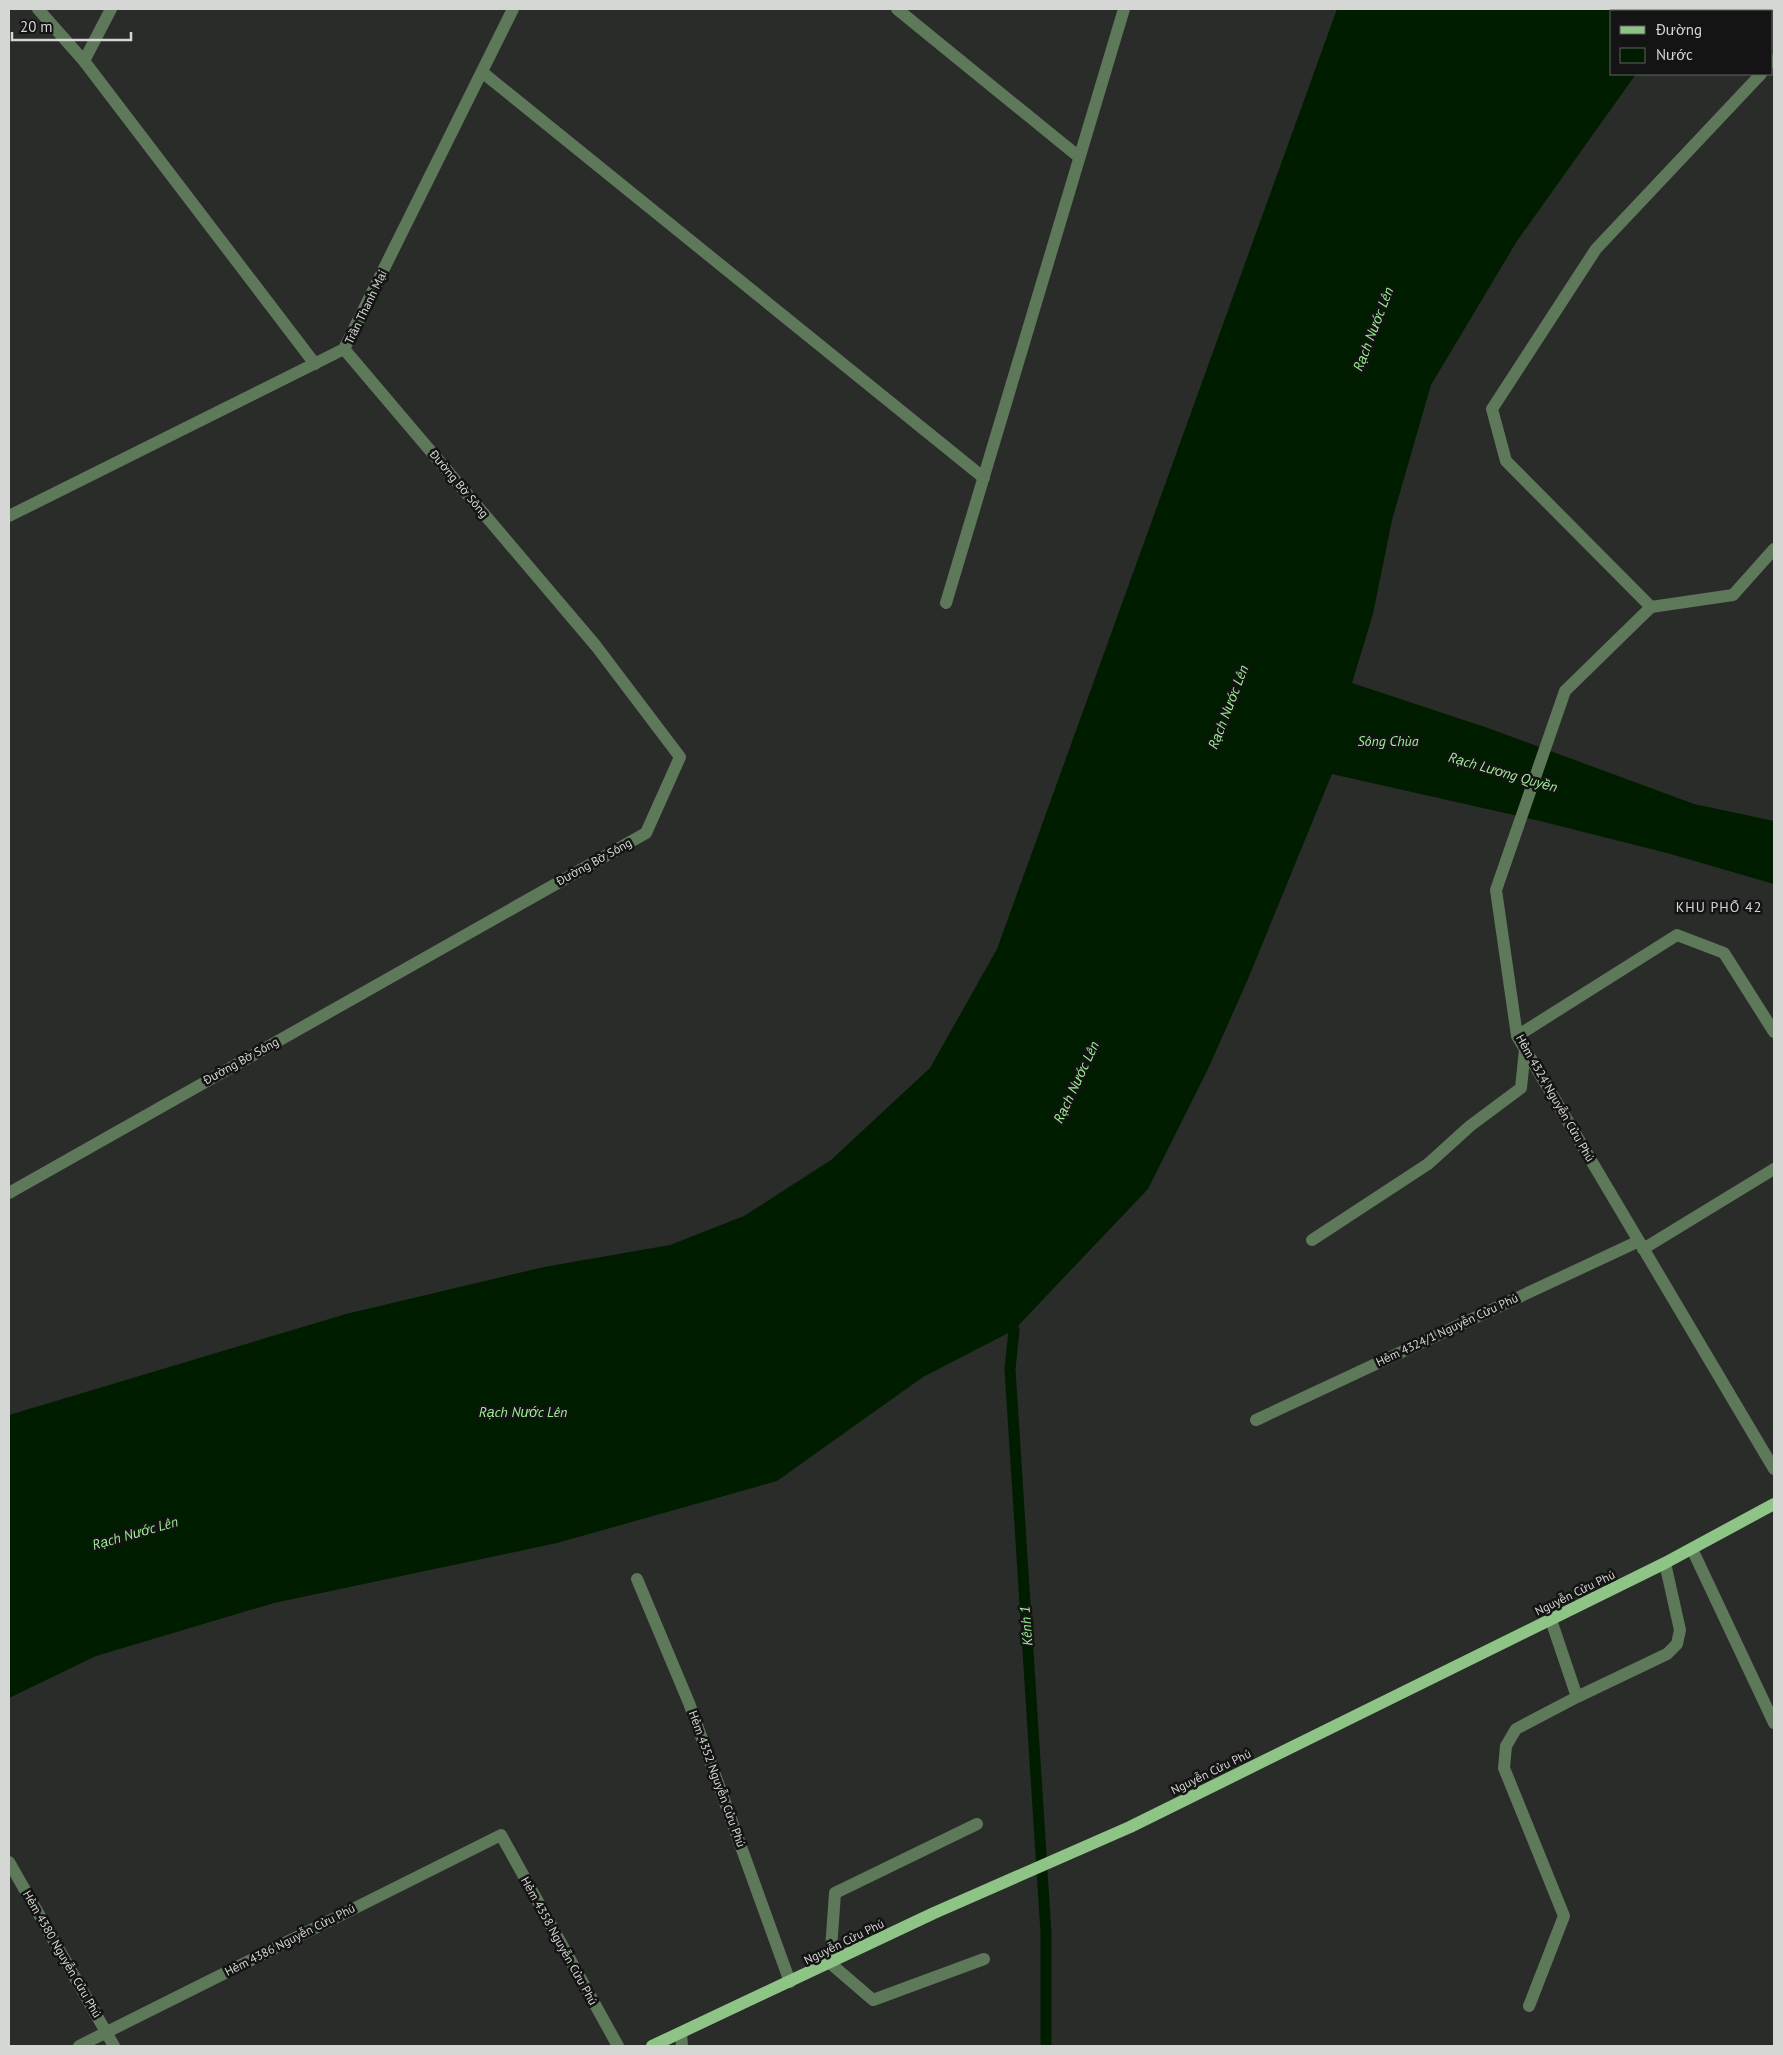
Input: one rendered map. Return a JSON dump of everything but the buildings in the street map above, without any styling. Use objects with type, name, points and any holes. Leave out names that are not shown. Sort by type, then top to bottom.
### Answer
[{"type":"main road","name":"Nguyễn Cửu Phú","points":[[652,2046],[830,1964],[934,1913],[1130,1827],[1665,1564],[1774,1504]]},
{"type":"street","points":[[38,9],[84,61],[315,364]]},
{"type":"street","points":[[84,61],[110,9]]},
{"type":"street","name":"Trần Thanh Mại","points":[[9,516],[344,349],[513,9]]},
{"type":"street","points":[[897,9],[1079,157]]},
{"type":"street","points":[[946,603],[1124,9]]},
{"type":"street","points":[[482,72],[984,478]]},
{"type":"street","points":[[1760,75],[1596,249],[1492,409],[1506,461],[1651,607],[1733,596],[1774,549]]},
{"type":"street","name":"Đường Bờ Sông","points":[[9,1193],[646,833],[680,757],[596,646],[344,349]]},
{"type":"street","name":"Hẻm 4324 Nguyễn Cửu Phú","points":[[1651,607],[1565,692],[1496,890],[1517,1036],[1774,1469]]},
{"type":"street","points":[[1517,1036],[1678,935],[1724,953],[1774,1032]]},
{"type":"street","points":[[1312,1240],[1428,1164],[1470,1126],[1521,1088],[1524,1049]]},
{"type":"street","name":"Hẻm 4324/1 Nguyễn Cửu Phú","points":[[1256,1420],[1641,1245],[1774,1169]]},
{"type":"street","points":[[1692,1548],[1774,1723]]},
{"type":"street","points":[[1529,2006],[1564,1916],[1504,1768],[1506,1746],[1516,1729],[1577,1697],[1667,1654],[1677,1644],[1680,1630],[1665,1564]]},
{"type":"street","name":"Hẻm 4352 Nguyễn Cửu Phú","points":[[637,1579],[689,1703],[790,1982]]},
{"type":"street","points":[[1551,1620],[1577,1697]]},
{"type":"street","points":[[977,1824],[835,1892],[830,1964],[873,2000],[984,1959]]},
{"type":"street","name":"Hẻm 4386 Nguyễn Cửu Phú","points":[[79,2046],[501,1835]]},
{"type":"street","name":"Hẻm 4358 Nguyễn Cửu Phú","points":[[501,1835],[618,2046]]},
{"type":"street","name":"Hẻm 4380 Nguyễn Cửu Phú","points":[[9,1862],[114,2046]]},
{"type":"street","points":[[682,2032],[682,2046]]},
{"type":"water","name":"Rạch Nước Lên","points":[[1337,9],[1675,9],[1610,10],[1610,75],[1635,75],[1517,241],[1431,385],[1392,520],[1373,614],[1352,683],[1488,728],[1694,804],[1774,821],[1774,884],[1667,853],[1540,821],[1332,774],[1248,979],[1208,1069],[1148,1189],[1014,1330],[923,1377],[777,1481],[557,1543],[274,1603],[96,1656],[9,1698],[9,1415],[346,1314],[544,1267],[670,1245],[744,1216],[831,1160],[930,1068],[997,949]]},
{"type":"waterway","name":"Kênh 1","points":[[1009,1315],[1014,1330],[1010,1369],[1046,1933],[1046,2046]]},
{"type":"district","name":"KHU PHỐ 42","points":[[1719,907]]},
{"type":"water label","name":"Sông Chùa","points":[[1388,741]]},
{"type":"water label","name":"Rạch Lương Quyền","points":[[1503,772]]}]
